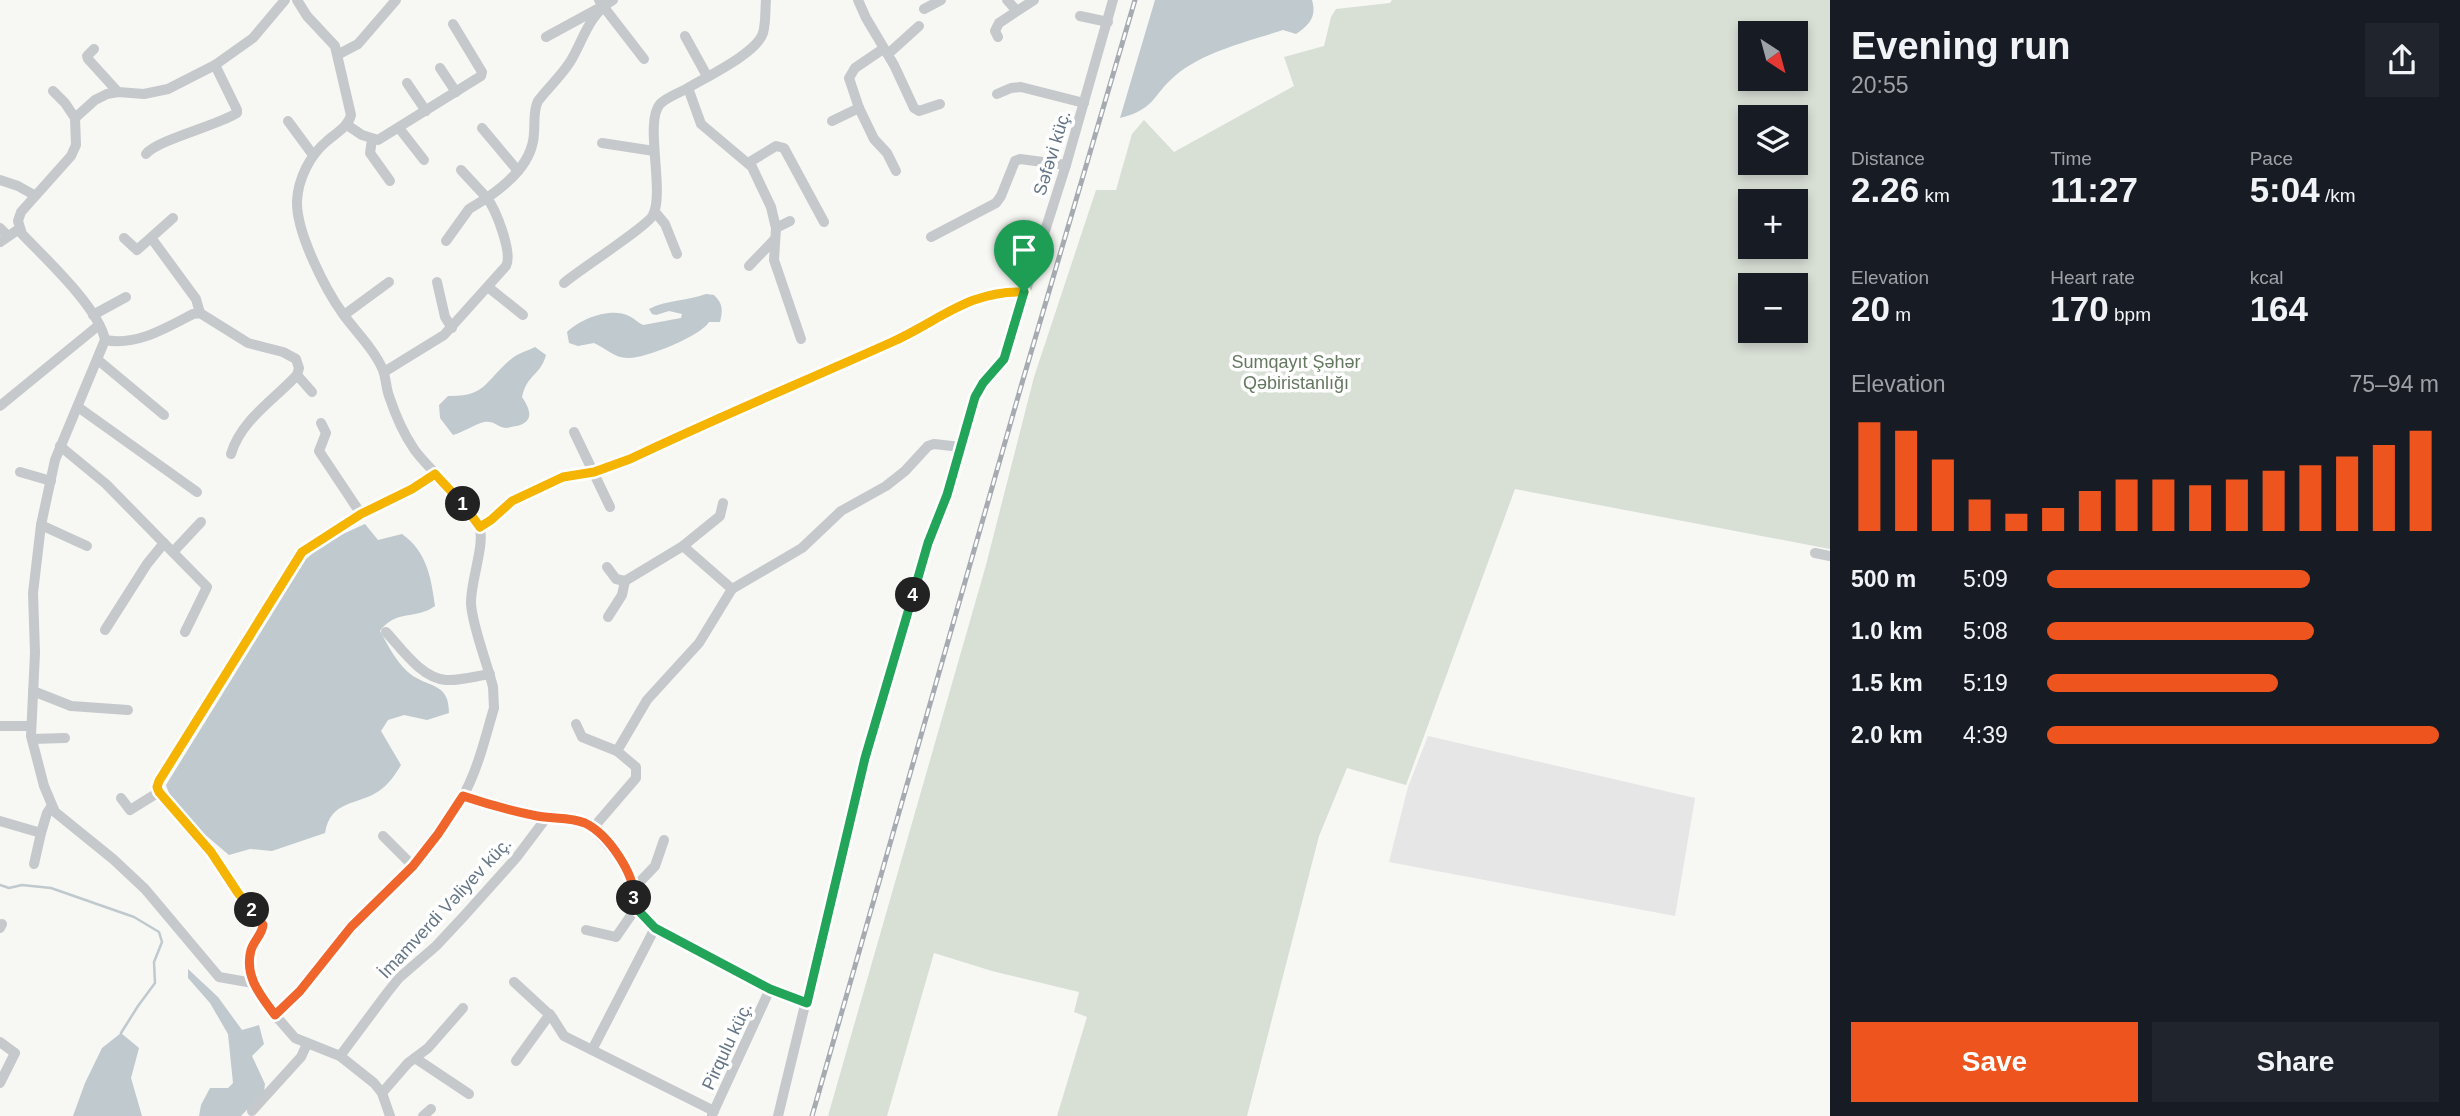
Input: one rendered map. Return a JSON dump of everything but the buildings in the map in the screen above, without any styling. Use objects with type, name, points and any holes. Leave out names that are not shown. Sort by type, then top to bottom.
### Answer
[{"type":"street","points":[[75,118],[95,100],[107,94],[144,94],[168,89],[215,65],[253,38],[285,0]]},
{"type":"street","points":[[275,1015],[300,991],[351,927],[413,866],[438,834],[463,796],[477,766],[494,708],[490,674],[471,602],[473,574],[481,539],[480,527],[466,507],[415,450],[403,430],[389,396],[384,372],[344,315],[313,257],[298,216],[298,189],[313,155],[347,125],[351,107],[335,46],[296,0]]},
{"type":"street","points":[[339,54],[358,44],[396,0]]},
{"type":"street","points":[[546,37],[601,3],[613,0]]},
{"type":"street","points":[[564,283],[652,218],[657,198],[654,151],[658,106],[748,52],[763,33],[766,0]]},
{"type":"street","points":[[858,0],[914,108],[919,111],[940,104]]},
{"type":"street","points":[[924,9],[942,0]]},
{"type":"street","points":[[1007,0],[1016,10]]},
{"type":"street","points":[[998,37],[995,27],[1034,0]]},
{"type":"street","name":"Səfəvi küç.","points":[[778,1116],[865,758],[928,543],[947,495],[979,389],[1006,353],[1066,165],[1113,0]]},
{"type":"street","points":[[601,3],[644,60]]},
{"type":"street","points":[[446,241],[469,209],[487,198],[518,171],[527,159],[533,146],[535,107],[569,64],[601,3]]},
{"type":"street","points":[[1080,16],[1108,22]]},
{"type":"street","points":[[347,125],[372,141],[377,140],[481,76],[482,72],[453,24]]},
{"type":"street","points":[[896,171],[887,153],[874,139],[859,108],[849,78],[851,72],[919,26]]},
{"type":"street","points":[[685,36],[707,76]]},
{"type":"street","points":[[94,49],[88,59],[118,92]]},
{"type":"street","points":[[146,154],[155,146],[206,128],[237,113],[215,65]]},
{"type":"street","points":[[440,68],[456,92]]},
{"type":"street","points":[[407,83],[426,111]]},
{"type":"street","points":[[997,94],[1021,87],[1084,103]]},
{"type":"street","points":[[688,88],[702,124],[748,163],[771,207],[776,228],[774,260],[801,339]]},
{"type":"street","points":[[53,91],[75,118],[76,145],[71,156],[21,212],[19,229],[97,320],[105,340],[60,446],[41,525],[34,581],[33,691],[29,726],[51,807],[145,889],[219,977],[253,983]]},
{"type":"street","points":[[832,121],[859,108]]},
{"type":"street","points":[[288,121],[313,155]]},
{"type":"street","points":[[399,128],[424,160]]},
{"type":"street","points":[[482,128],[518,171]]},
{"type":"street","points":[[372,141],[370,153],[390,181]]},
{"type":"street","points":[[603,143],[654,151]]},
{"type":"street","points":[[748,163],[776,146],[784,148],[824,222]]},
{"type":"street","points":[[931,237],[996,203],[1015,161],[1020,159],[1066,165]]},
{"type":"street","points":[[384,372],[439,339],[452,328],[499,276],[509,260],[495,214],[487,198],[461,170]]},
{"type":"street","points":[[0,180],[34,195]]},
{"type":"street","points":[[655,212],[665,224],[677,254]]},
{"type":"street","points":[[124,238],[137,250],[173,218]]},
{"type":"street","points":[[776,228],[790,221]]},
{"type":"street","points":[[3,235],[19,229]]},
{"type":"street","points":[[152,239],[196,299],[200,313],[248,343],[291,355],[299,363],[297,375],[248,422],[235,440],[231,454]]},
{"type":"street","points":[[749,266],[774,240]]},
{"type":"street","points":[[344,315],[389,282]]},
{"type":"street","points":[[437,282],[445,317],[452,328]]},
{"type":"street","points":[[488,286],[523,315]]},
{"type":"street","points":[[480,527],[512,501],[563,477],[594,472],[630,459],[908,334],[967,301],[1010,291],[1024,292]]},
{"type":"street","points":[[0,406],[126,297]]},
{"type":"street","points":[[105,340],[124,342],[137,339],[200,313]]},
{"type":"street","points":[[98,360],[164,415]]},
{"type":"street","points":[[297,375],[312,393]]},
{"type":"street","points":[[78,407],[197,492]]},
{"type":"street","points":[[321,423],[326,433],[319,451],[361,514]]},
{"type":"street","points":[[574,432],[610,507]]},
{"type":"street","points":[[617,751],[647,700],[699,643],[732,589],[803,548],[841,511],[886,486],[905,471],[928,446],[934,444],[961,447]]},
{"type":"street","points":[[60,446],[106,484],[206,587],[185,632]]},
{"type":"street","points":[[20,472],[51,481]]},
{"type":"street","points":[[390,1116],[382,1093],[374,1083],[340,1056],[295,1038],[275,1015],[250,975],[251,951],[263,925],[206,845],[157,787],[294,562],[313,543],[435,474]]},
{"type":"street","points":[[607,568],[616,579],[625,581],[683,546],[720,516],[723,503]]},
{"type":"street","points":[[173,552],[201,522]]},
{"type":"street","points":[[41,525],[87,546]]},
{"type":"street","points":[[105,630],[147,564],[164,543]]},
{"type":"street","points":[[683,546],[732,589]]},
{"type":"street","points":[[1815,553],[1830,556]]},
{"type":"street","points":[[608,617],[622,595],[625,581]]},
{"type":"street","points":[[386,632],[416,664],[441,679],[490,674]]},
{"type":"street","points":[[33,691],[71,706],[128,710]]},
{"type":"street","points":[[576,724],[582,737],[617,751],[636,767],[638,772],[636,779],[593,828]]},
{"type":"street","points":[[0,726],[29,726]]},
{"type":"street","points":[[32,739],[65,738]]},
{"type":"street","points":[[121,798],[130,810],[159,792]]},
{"type":"street","points":[[463,796],[547,817],[576,820],[593,828],[621,860],[634,888],[636,908],[655,928],[770,989],[807,1003]]},
{"type":"street","points":[[34,864],[41,833],[51,807]]},
{"type":"street","name":"İmamverdi Vəliyev küç.","points":[[340,1056],[371,1011],[399,978],[436,946],[464,916],[516,858],[547,817]]},
{"type":"street","points":[[0,821],[41,833]]},
{"type":"street","points":[[383,836],[413,866]]},
{"type":"street","points":[[634,888],[654,866],[664,839]]},
{"type":"street","points":[[586,930],[616,937],[636,908]]},
{"type":"street","points":[[592,1050],[655,928]]},
{"type":"street","points":[[514,982],[550,1014],[564,1036],[713,1113]]},
{"type":"street","name":"Pirqulu küç.","points":[[713,1113],[770,989]]},
{"type":"street","points":[[382,1093],[404,1067],[428,1048],[463,1008]]},
{"type":"street","points":[[516,1060],[550,1014]]},
{"type":"street","points":[[0,1042],[15,1053],[0,1083]]},
{"type":"street","points":[[252,1111],[302,1057],[307,1044]]},
{"type":"street","points":[[415,1058],[469,1094]]},
{"type":"shaded area","points":[[1155,0],[1312,0],[1313,16],[1296,34],[1283,30],[1199,60],[1168,82],[1147,106],[1120,118]]},
{"type":"shaded area","points":[[706,294],[714,295],[721,304],[720,322],[709,322],[696,334],[660,350],[624,358],[594,343],[578,346],[569,343],[567,332],[596,316],[621,314],[643,325],[681,318],[682,314],[669,311],[656,315],[649,309]]},
{"type":"shaded area","points":[[535,347],[546,355],[541,367],[524,389],[522,397],[529,410],[529,418],[523,424],[506,428],[484,422],[453,435],[440,418],[439,405],[448,396],[461,396],[478,391],[512,358]]},
{"type":"shaded area","points":[[365,524],[378,540],[402,534],[417,549],[426,566],[435,606],[421,613],[399,617],[380,631],[394,656],[408,672],[443,692],[449,713],[427,720],[404,715],[388,720],[381,731],[401,765],[392,779],[379,791],[346,805],[333,814],[325,833],[272,851],[250,849],[229,855],[184,814],[166,785],[306,559],[325,542]]},
{"type":"shaded area","points":[[1428,736],[1695,798],[1675,916],[1389,862],[1408,787]]},
{"type":"shaded area","points":[[188,969],[218,997],[242,1030],[259,1025],[264,1044],[252,1056],[265,1084],[264,1092],[241,1116],[199,1116],[201,1105],[210,1088],[228,1088],[233,1083],[228,1034],[210,1003],[188,978]]},
{"type":"shaded area","points":[[121,1033],[139,1048],[131,1078],[142,1116],[73,1116],[102,1048]]},
{"type":"green space","name":"Sumqayıt Şəhər Qəbiristanlığı","points":[[1392,0],[1830,0],[1830,549],[1515,489],[1406,785],[1347,768],[1319,836],[1247,1116],[1057,1116],[1087,1017],[1074,1012],[1079,992],[992,971],[934,953],[887,1116],[828,1116],[986,565],[1034,377],[1096,190],[1116,190],[1132,134],[1144,120],[1174,152],[1294,86],[1284,57],[1324,46],[1331,17],[1336,9],[1390,3]]},
{"type":"waterway","points":[[0,885],[9,888],[22,885],[51,888],[134,917],[159,932],[162,942],[154,962],[155,983],[121,1033]]},
{"type":"railway","points":[[812,1116],[1135,0]]},
{"type":"route","points":[[1010,291],[1024,292],[1004,359],[983,383],[975,397],[947,495],[928,543],[865,758],[807,1003],[770,989],[655,928],[636,908],[634,888],[621,860],[593,828],[576,820],[537,816],[463,796],[413,866],[351,927],[311,979],[275,1015],[261,997],[250,975],[251,951],[262,931],[260,919],[238,893],[201,839],[157,787],[302,552],[361,514],[412,489],[435,474],[466,507],[480,527],[512,501],[563,477],[594,472],[630,459],[908,334],[967,301],[1010,291]]}]
